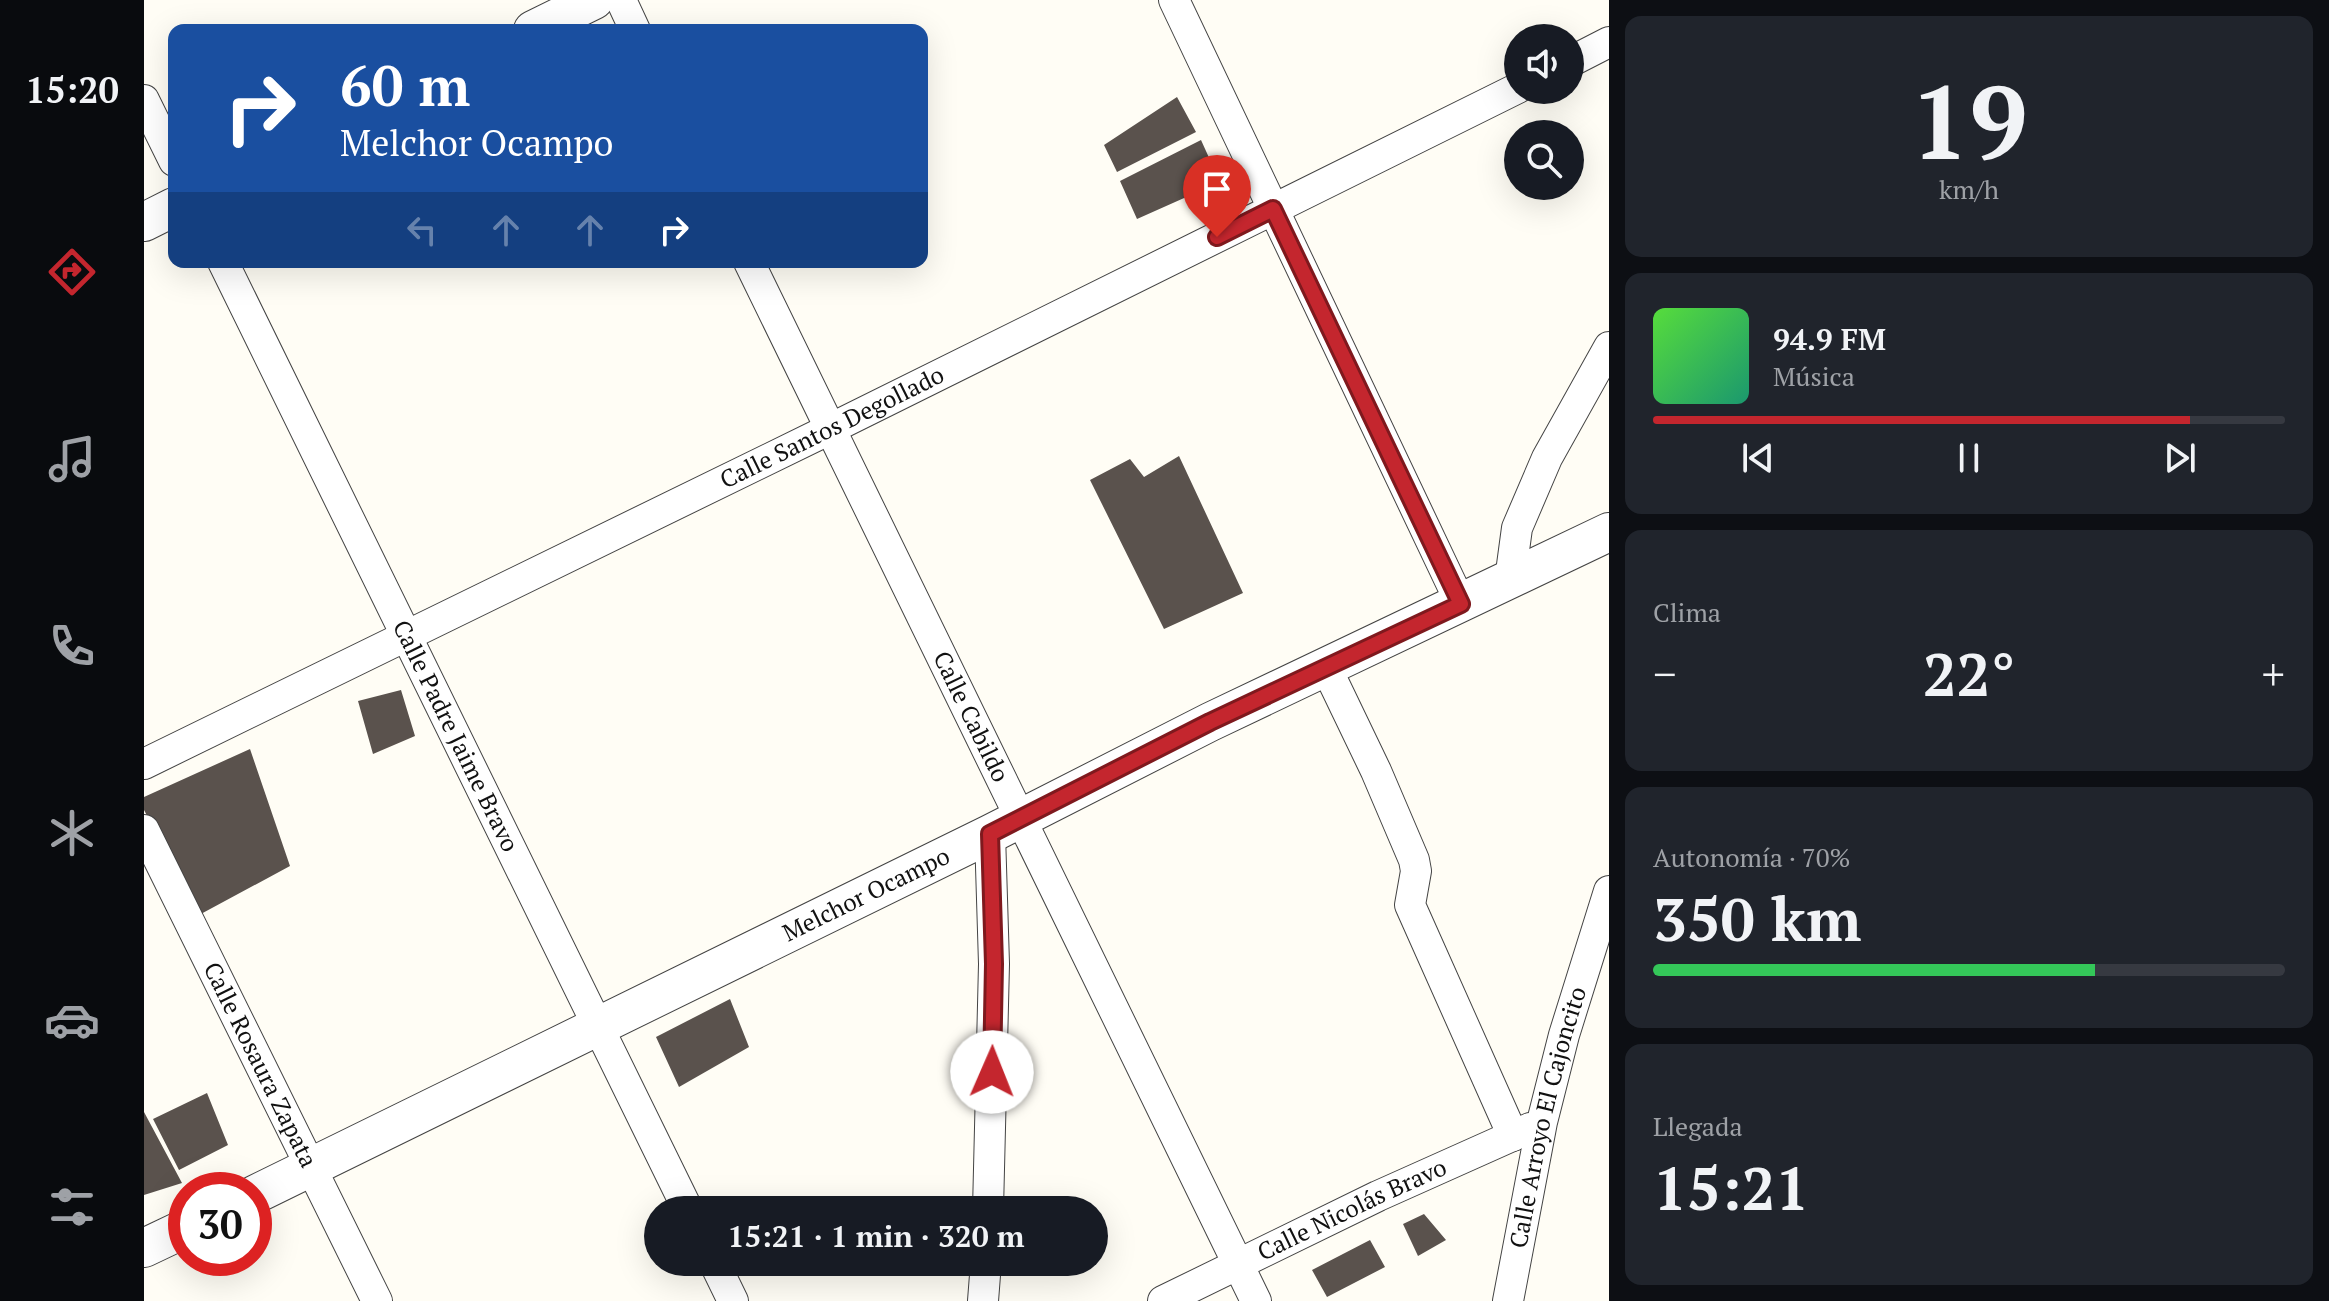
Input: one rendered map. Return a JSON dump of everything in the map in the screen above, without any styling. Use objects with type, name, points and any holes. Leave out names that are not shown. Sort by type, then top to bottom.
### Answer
[{"type":"street","points":[[545,24],[594,0]]},
{"type":"street","points":[[621,0],[632,24]]},
{"type":"street","points":[[1174,0],[1461,604]]},
{"type":"street","points":[[1584,55],[1609,42]]},
{"type":"street","name":"Calle Santos Degollado","points":[[144,764],[1504,95]]},
{"type":"street","points":[[144,100],[168,149]]},
{"type":"street","points":[[144,222],[168,210]]},
{"type":"street","name":"Calle Padre Jaime Bravo","points":[[226,268],[681,1196]]},
{"type":"street","name":"Calle Cabildo","points":[[752,268],[830,429],[1005,826],[1256,1301]]},
{"type":"street","points":[[1510,580],[1517,528],[1547,458],[1609,347]]},
{"type":"street","name":"Melchor Ocampo","points":[[272,1186],[1210,722],[1609,532]]},
{"type":"street","points":[[1326,667],[1414,860],[1416,871],[1410,905],[1513,1136]]},
{"type":"street","points":[[988,1196],[994,964],[1005,826]]},
{"type":"street","name":"Calle Rosaura Zapata","points":[[144,830],[377,1301]]},
{"type":"street","name":"Calle Arroyo El Cajoncito","points":[[1508,1301],[1542,1122],[1564,1035],[1609,891]]},
{"type":"street","name":"Calle Nicolás Bravo","points":[[1163,1301],[1542,1122]]},
{"type":"street","points":[[144,1248],[168,1237]]},
{"type":"street","points":[[721,1276],[733,1301]]},
{"type":"street","points":[[983,1301],[985,1276]]},
{"type":"building","points":[[1177,97],[1196,132],[1117,172],[1104,145]]},
{"type":"building","points":[[1201,140],[1220,182],[1137,219],[1120,181]]},
{"type":"building","points":[[1179,456],[1243,593],[1164,629],[1090,480],[1130,459],[1144,477]]},
{"type":"building","points":[[401,690],[415,736],[373,754],[358,701]]},
{"type":"building","points":[[250,749],[290,866],[199,915],[144,810],[144,797]]},
{"type":"building","points":[[730,999],[749,1047],[679,1087],[656,1037]]},
{"type":"building","points":[[207,1093],[228,1145],[179,1170],[153,1119]]},
{"type":"building","points":[[144,1112],[176,1172],[168,1172],[168,1187],[144,1195]]},
{"type":"building","points":[[1424,1214],[1446,1240],[1418,1256],[1403,1224]]},
{"type":"building","points":[[1370,1240],[1385,1267],[1327,1297],[1312,1270]]},
{"type":"route","points":[[992,1072],[994,964],[990,834],[1210,722],[1461,604],[1273,209],[1217,237]]}]
